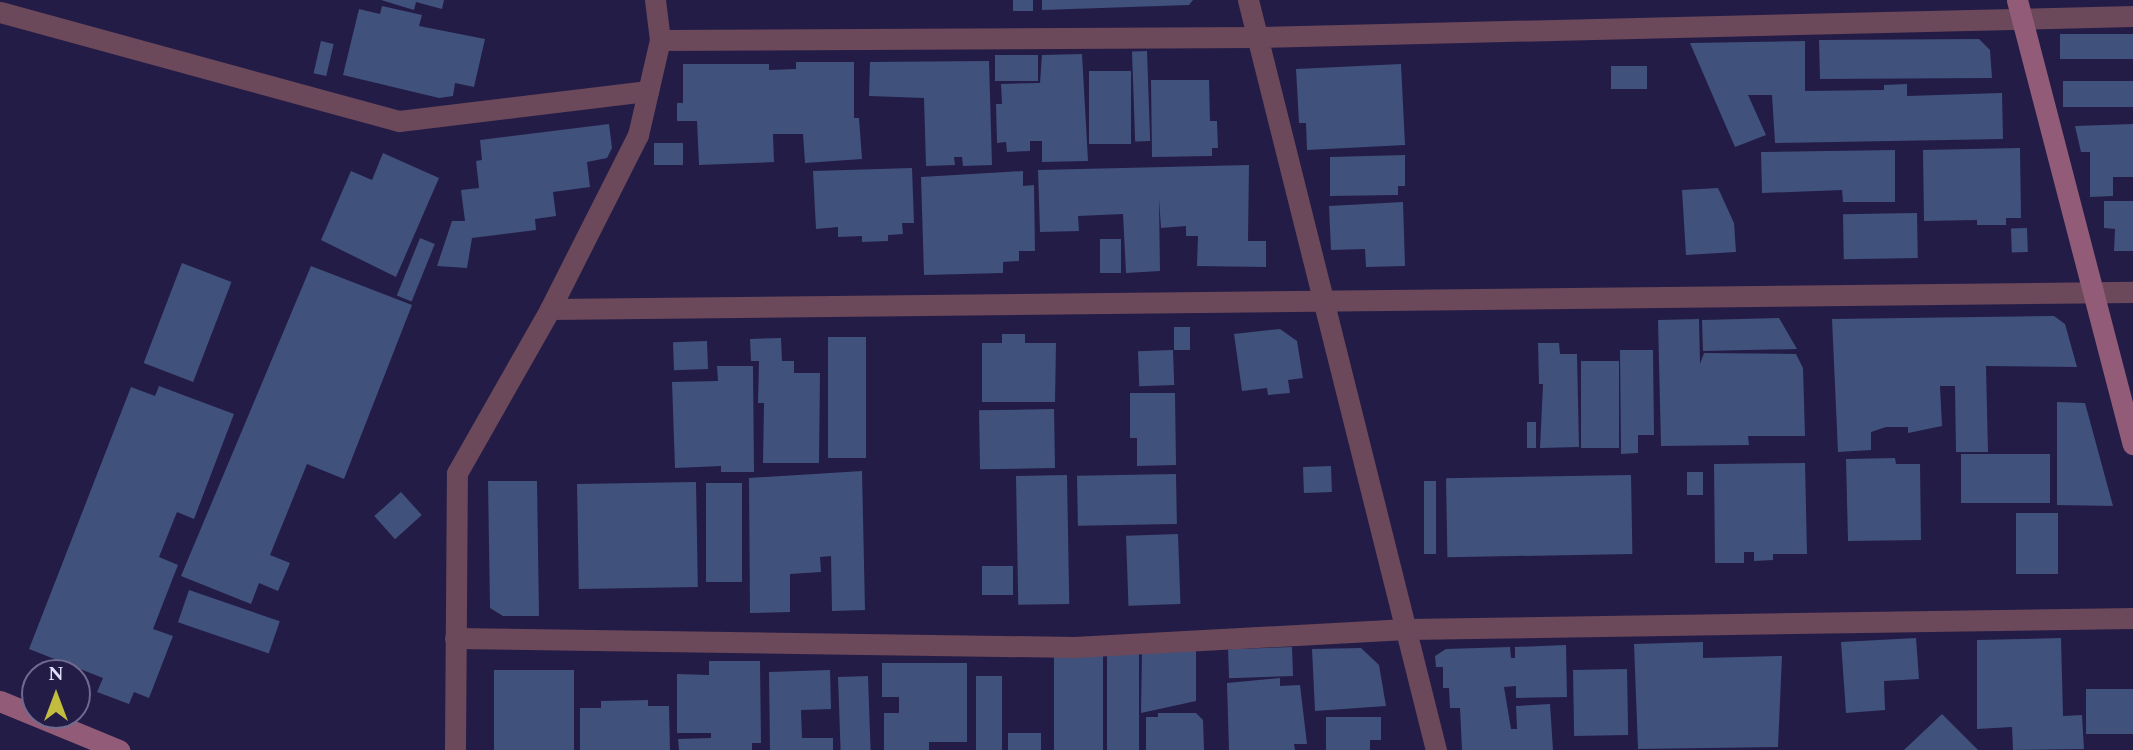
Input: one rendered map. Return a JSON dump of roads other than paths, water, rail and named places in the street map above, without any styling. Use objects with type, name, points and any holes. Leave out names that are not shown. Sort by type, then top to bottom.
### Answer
[{"type":"street","points":[[455,750],[457,473],[550,309],[638,135],[660,40],[655,0]]},
{"type":"street","points":[[1248,0],[1321,301],[1436,750]]},
{"type":"street","points":[[2017,0],[2133,444]]},
{"type":"street","points":[[0,12],[398,121],[648,91]]},
{"type":"street","points":[[660,40],[1258,37],[2023,22],[2133,16]]},
{"type":"street","points":[[550,309],[2133,292]]},
{"type":"street","points":[[455,638],[1074,647],[1406,629],[2133,618]]},
{"type":"street","points":[[0,701],[119,750]]}]
